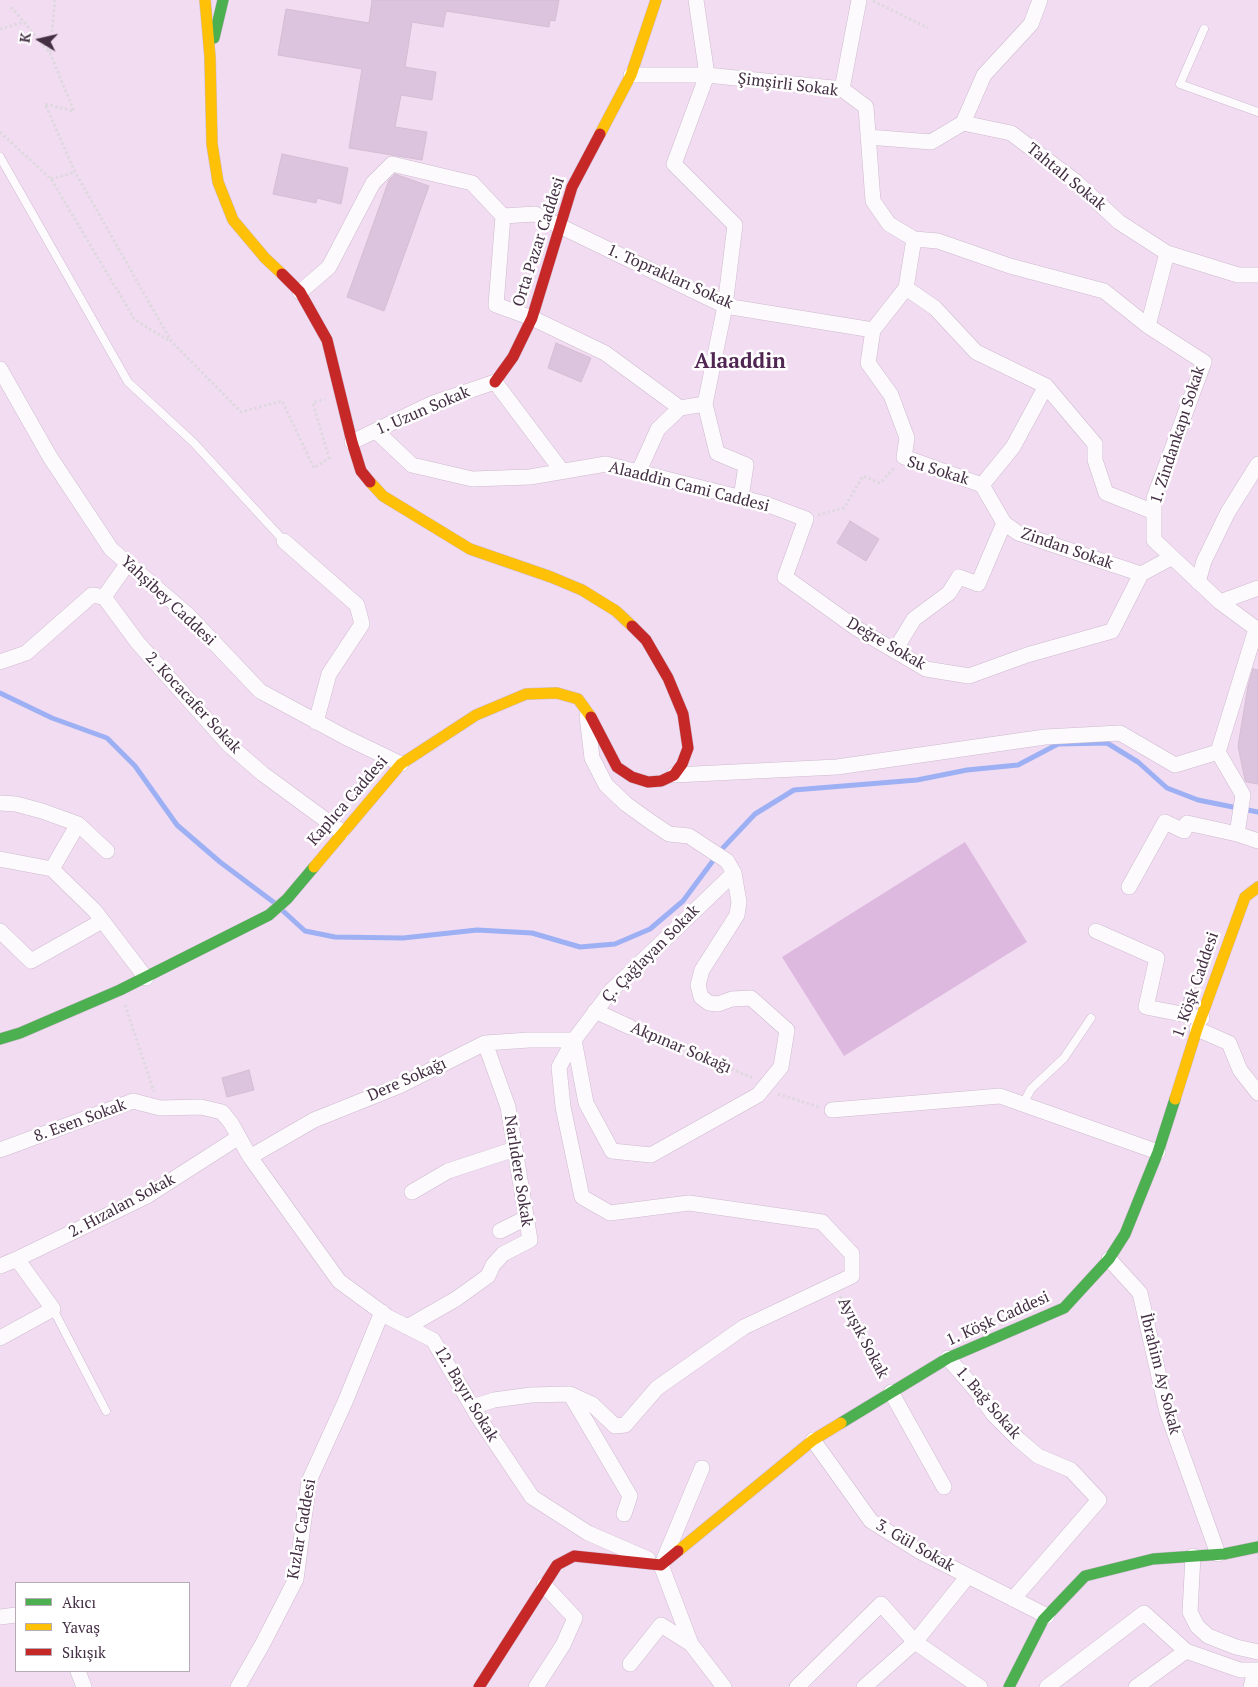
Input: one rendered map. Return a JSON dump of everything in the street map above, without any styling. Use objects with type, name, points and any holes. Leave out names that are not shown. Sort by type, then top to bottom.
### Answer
[{"type":"main road","points":[[205,0],[210,57],[212,144],[218,182],[233,220],[265,258],[300,292],[326,340],[361,471],[383,496],[436,530],[470,549],[551,577],[582,590],[616,611],[646,640],[668,678],[683,714],[688,748],[682,764],[674,776]]},
{"type":"main road","points":[[210,57],[223,0]]},
{"type":"main road","name":"Orta Pazar Caddesi","points":[[495,382],[513,357],[532,318],[572,187],[631,76],[656,0]]},
{"type":"main road","name":"Kaplıca Caddesi","points":[[0,1039],[20,1033],[146,978],[270,914],[287,899],[401,764],[476,715],[526,694],[557,693],[578,699],[592,718],[617,768],[632,777],[648,782],[661,781],[674,776]]},
{"type":"main road","name":"1. Köşk Caddesi","points":[[661,1565],[813,1440],[948,1358],[1064,1308],[1109,1259],[1125,1234],[1158,1152],[1200,1024],[1245,897],[1258,887]]},
{"type":"main road","points":[[1009,1687],[1043,1620],[1086,1576],[1153,1559],[1218,1554],[1258,1548]]},
{"type":"main road","points":[[479,1687],[557,1565],[574,1556],[661,1565]]},
{"type":"street","points":[[696,0],[707,75],[674,164],[735,225],[725,306],[705,404],[717,453],[746,465],[741,498]]},
{"type":"street","points":[[842,89],[859,0]]},
{"type":"street","points":[[868,137],[932,142],[963,123],[984,75],[1031,24],[1040,0]]},
{"type":"street","name":"Şimşirli Sokak","points":[[631,76],[707,75],[842,89],[866,107],[873,202],[889,224],[914,239]]},
{"type":"street","name":"Tahtalı Sokak","points":[[963,123],[1011,133],[1075,180],[1119,222],[1166,253],[1238,275],[1258,275]]},
{"type":"street","points":[[300,292],[329,267],[373,183],[392,164],[472,183],[503,216],[496,305],[532,318],[605,352],[680,408]]},
{"type":"street","name":"1. Toprakları Sokak","points":[[503,216],[535,214],[725,306],[873,330]]},
{"type":"street","points":[[904,457],[907,438],[891,395],[868,363],[873,330],[906,288],[914,239]]},
{"type":"street","name":"1. Zindankapı Sokak","points":[[914,239],[938,242],[1010,266],[1104,291],[1148,326],[1204,362],[1154,498],[1154,540],[1220,602],[1257,630]]},
{"type":"street","points":[[1148,326],[1166,253]]},
{"type":"street","points":[[906,288],[935,308],[976,352],[1046,386],[1095,444],[1095,460],[1106,493],[1154,512]]},
{"type":"street","name":"Yahşibey Caddesi","points":[[0,369],[50,456],[111,549],[188,614],[260,692],[401,764]]},
{"type":"street","points":[[495,382],[562,472]]},
{"type":"street","name":"1. Uzun Sokak","points":[[352,442],[433,403],[495,382]]},
{"type":"street","points":[[982,485],[1013,447],[1046,386]]},
{"type":"street","points":[[638,473],[658,429],[680,408],[705,404]]},
{"type":"street","name":"Alaaddin Cami Caddesi","points":[[376,431],[412,465],[472,479],[530,477],[606,464],[766,504],[806,519]]},
{"type":"street","name":"Su Sokak","points":[[904,457],[982,485]]},
{"type":"street","points":[[1198,582],[1204,561],[1228,512],[1258,464]]},
{"type":"street","name":"Zindan Sokak","points":[[982,485],[1004,523],[1018,533],[1141,574]]},
{"type":"street","name":"Değre Sokak","points":[[806,519],[785,577],[856,628],[926,669],[969,676],[1028,655],[1112,630],[1141,574]]},
{"type":"street","points":[[894,650],[914,619],[949,593],[959,577],[978,584],[1004,523]]},
{"type":"street","points":[[284,541],[357,606],[362,624],[329,674],[316,722]]},
{"type":"street","points":[[1141,574],[1171,558]]},
{"type":"street","points":[[0,662],[26,653],[92,596],[104,597],[128,563]]},
{"type":"street","points":[[1220,602],[1258,588]]},
{"type":"street","name":"2. Kocacafer Sokak","points":[[104,597],[138,643],[228,744],[270,779],[342,832]]},
{"type":"street","points":[[1238,829],[1243,795],[1218,752],[1257,630]]},
{"type":"street","points":[[574,1040],[586,1102],[612,1151],[651,1154],[758,1095],[770,1086],[781,1067],[787,1030],[751,998],[732,999],[718,1004],[709,1003],[701,997],[698,985],[702,970],[737,915],[739,902],[725,862],[689,836],[669,834],[626,804],[606,785],[592,758],[590,728],[586,708]]},
{"type":"street","points":[[674,776],[837,767],[1045,737],[1120,733],[1175,765],[1218,752]]},
{"type":"street","points":[[0,803],[16,804],[78,824],[107,851]]},
{"type":"street","points":[[1129,886],[1165,822],[1184,831],[1187,823],[1238,829],[1258,841]]},
{"type":"street","points":[[52,869],[78,824]]},
{"type":"street","points":[[0,859],[52,869],[95,911],[146,978]]},
{"type":"street","name":"Ç. Çağlayan Sokak","points":[[725,862],[611,991],[574,1040],[559,1067],[563,1107],[582,1197],[610,1214],[689,1203],[822,1222],[852,1254],[852,1276],[834,1284]]},
{"type":"street","points":[[0,931],[31,961],[102,921]]},
{"type":"street","points":[[1096,930],[1157,958],[1146,1007],[1200,1024],[1229,1043],[1240,1070],[1258,1094]]},
{"type":"street","name":"Akpınar Sokağı","points":[[595,1011],[630,1027]]},
{"type":"street","name":"Dere Sokağı","points":[[250,1157],[314,1120],[399,1086],[485,1044],[529,1040],[574,1040]]},
{"type":"street","name":"Narlıdere Sokak","points":[[407,1327],[456,1299],[488,1276],[493,1265],[503,1254],[530,1240],[508,1107],[485,1044]]},
{"type":"street","points":[[832,1110],[1000,1096],[1158,1152]]},
{"type":"street","name":"8. Esen Sokak","points":[[0,1150],[133,1101],[160,1108],[201,1107],[222,1112],[239,1137]]},
{"type":"street","name":"12. Bayır Sokak","points":[[239,1137],[250,1157],[339,1281],[382,1312],[433,1340],[472,1407],[532,1497],[588,1533],[661,1565]]},
{"type":"street","name":"2. Hızalan Sokak","points":[[0,1266],[147,1196],[239,1137]]},
{"type":"street","points":[[412,1192],[448,1171],[515,1149]]},
{"type":"street","points":[[500,1231],[526,1218]]},
{"type":"street","points":[[0,1338],[54,1309],[17,1259]]},
{"type":"street","name":"İbrahim Ay Sokak","points":[[1109,1259],[1140,1293],[1167,1412],[1218,1554]]},
{"type":"street","points":[[472,1407],[494,1400],[531,1395],[570,1394],[592,1404],[615,1426],[625,1425],[657,1388],[744,1328],[834,1284]]},
{"type":"street","name":"Kızlar Caddesi","points":[[238,1687],[296,1579],[309,1481],[345,1402],[382,1312]]},
{"type":"street","name":"1. Bağ Sokak","points":[[948,1358],[980,1395],[993,1414],[1018,1439],[1038,1456],[1071,1470],[1099,1500],[1013,1599]]},
{"type":"street","points":[[891,1392],[944,1487]]},
{"type":"street","points":[[570,1394],[630,1496],[624,1514]]},
{"type":"street","name":"3. Gül Sokak","points":[[813,1440],[871,1521],[919,1552],[1046,1616]]},
{"type":"street","points":[[702,1468],[661,1565],[691,1644],[724,1687]]},
{"type":"street","points":[[1193,1556],[1190,1612],[1197,1626],[1208,1636],[1236,1647],[1258,1652]]},
{"type":"street","points":[[864,1687],[915,1642],[968,1576]]},
{"type":"street","points":[[536,1687],[563,1645],[575,1618],[544,1585]]},
{"type":"street","points":[[797,1687],[881,1604],[915,1642],[980,1687]]},
{"type":"street","points":[[1048,1687],[1144,1613],[1186,1651],[1240,1670],[1257,1671],[1251,1687]]},
{"type":"street","points":[[0,1617],[15,1615]]},
{"type":"street","points":[[630,1664],[661,1625],[691,1644]]},
{"type":"street","points":[[1136,1687],[1186,1651]]},
{"type":"street","points":[[78,1672],[84,1687]]},
{"type":"lane","points":[[1204,29],[1180,84],[1258,112]]},
{"type":"lane","points":[[0,157],[128,382],[194,443],[284,541]]},
{"type":"lane","points":[[1023,1104],[1031,1089],[1064,1058],[1092,1018]]},
{"type":"lane","points":[[54,1309],[106,1411]]},
{"type":"path","points":[[50,53],[54,0]]},
{"type":"path","points":[[870,0],[928,28]]},
{"type":"path","points":[[11,7],[50,53],[74,111],[46,104],[75,172],[171,341],[241,412],[282,401],[314,468],[329,458],[313,403],[340,394]]},
{"type":"path","points":[[0,29],[24,22]]},
{"type":"path","points":[[0,132],[52,178],[135,320],[171,341]]},
{"type":"path","points":[[52,178],[75,172]]},
{"type":"path","name":"Su Sokak","points":[[806,519],[844,508],[862,476],[880,483],[904,457]]},
{"type":"path","points":[[120,990],[160,1108]]},
{"type":"path","name":"Akpınar Sokağı","points":[[630,1027],[770,1086],[778,1094],[832,1110]]},
{"type":"path","name":"Ayışık Sokak","points":[[834,1284],[891,1392]]},
{"type":"shaded area","points":[[965,842],[1027,942],[844,1056],[782,957]]},
{"type":"building","points":[[372,0],[559,0],[555,21],[550,20],[549,27],[446,11],[443,27],[412,22],[405,67],[436,72],[432,100],[401,95],[395,127],[427,132],[422,160],[349,148],[362,69],[278,55],[286,9],[369,23]]},
{"type":"building","points":[[282,154],[348,168],[341,204],[317,198],[316,203],[273,194]]},
{"type":"building","points":[[395,174],[429,186],[384,311],[347,297],[389,180]]},
{"type":"building","points":[[556,343],[591,358],[581,382],[548,368]]},
{"type":"building","points":[[850,521],[879,539],[866,561],[837,543]]},
{"type":"building","points":[[1253,669],[1258,670],[1258,784],[1246,782],[1238,746],[1248,686]]},
{"type":"building","points":[[1185,993],[1197,994],[1193,1007],[1183,1005]]},
{"type":"building","points":[[249,1070],[254,1090],[227,1097],[222,1078]]},
{"type":"waterway","points":[[0,693],[52,718],[107,738],[135,766],[177,825],[220,862],[276,904]]},
{"type":"waterway","points":[[282,910],[305,931],[335,937],[403,938],[477,930],[532,933],[580,947],[615,944],[650,929],[683,901],[721,850],[755,814],[794,790],[917,780],[967,770],[1018,765],[1058,744],[1107,743],[1138,762],[1167,788],[1198,800],[1258,812]]},
{"type":"traffic: fast","points":[[214,38],[223,0]]},
{"type":"traffic: fast","points":[[0,1039],[20,1033],[120,990],[269,915],[287,899],[314,867]]},
{"type":"traffic: fast","points":[[841,1423],[948,1358],[1064,1308],[1109,1259],[1125,1234],[1158,1152],[1175,1099]]},
{"type":"traffic: fast","points":[[1009,1687],[1043,1620],[1085,1576],[1153,1559],[1224,1554],[1258,1547]]},
{"type":"traffic: slow","points":[[205,0],[210,57],[212,144],[218,182],[233,220],[265,258],[282,274]]},
{"type":"traffic: slow","points":[[600,134],[631,75],[656,0]]},
{"type":"traffic: slow","points":[[370,482],[383,496],[470,549],[551,577],[582,590],[616,611],[632,626]]},
{"type":"traffic: slow","points":[[314,867],[401,764],[476,715],[526,694],[557,693],[578,699],[591,717]]},
{"type":"traffic: slow","points":[[1175,1099],[1197,1029],[1245,897],[1258,887]]},
{"type":"traffic: slow","points":[[678,1551],[813,1440],[841,1423]]},
{"type":"traffic: jam","points":[[495,382],[513,357],[532,318],[572,187],[600,134]]},
{"type":"traffic: jam","points":[[282,274],[300,292],[327,340],[352,442],[361,471],[370,482]]},
{"type":"traffic: jam","points":[[591,717],[617,767],[632,777],[648,782],[661,781],[674,775],[682,764],[688,748],[683,714],[668,678],[646,640],[632,626]]},
{"type":"traffic: jam","points":[[479,1687],[557,1565],[574,1556],[661,1565],[678,1551]]},
{"type":"district","name":"Alaaddin","points":[[740,362]]}]
